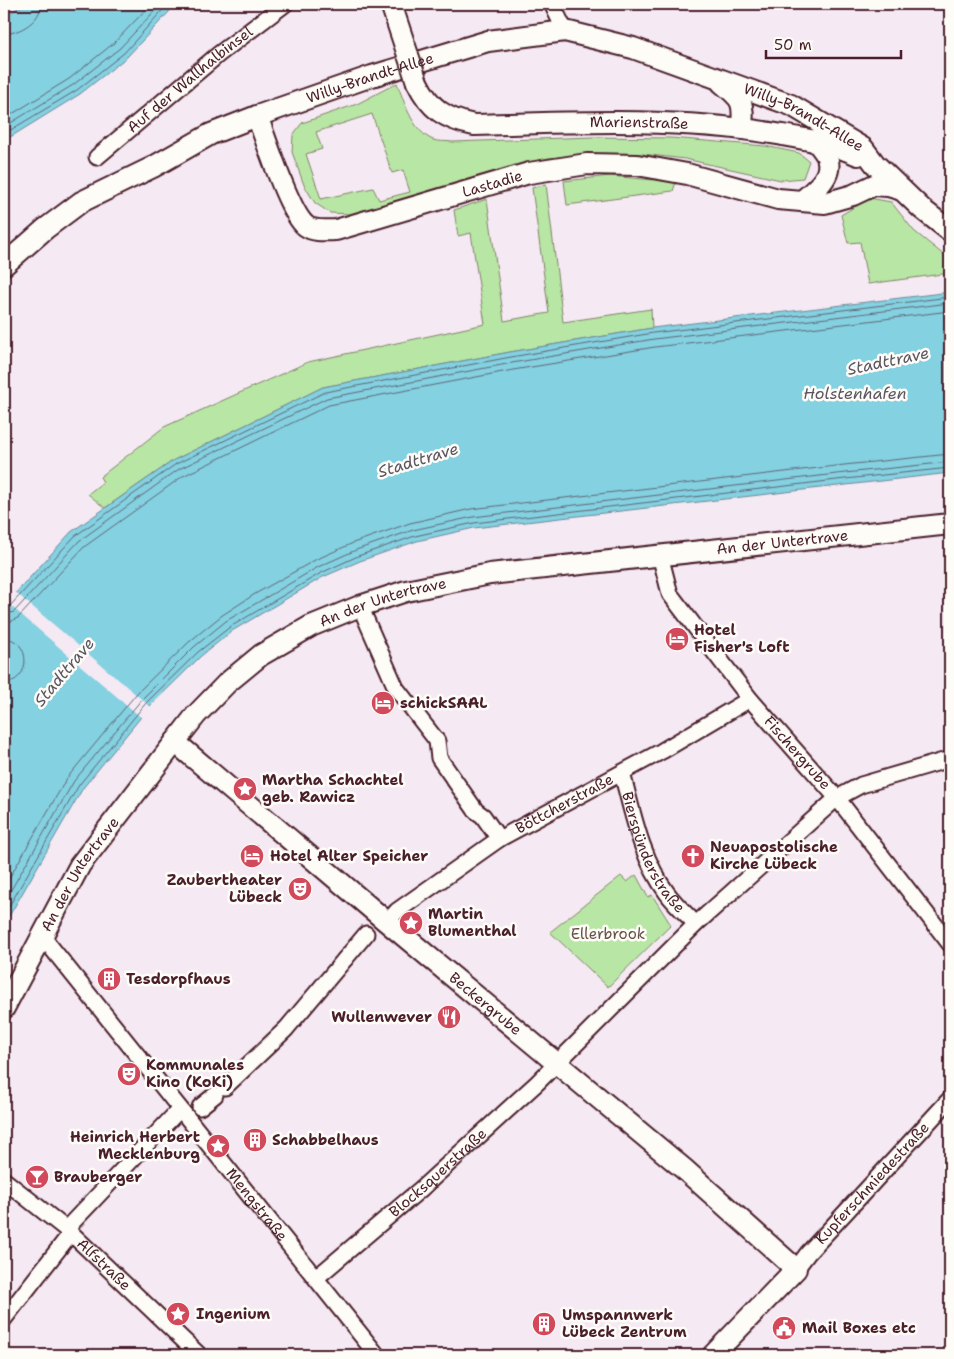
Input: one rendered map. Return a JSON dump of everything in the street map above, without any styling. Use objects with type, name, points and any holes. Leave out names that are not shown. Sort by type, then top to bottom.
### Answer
[{"type":"street","name":"Auf der Wallhalbinsel","points":[[97,157],[219,54],[285,4]]},
{"type":"street","name":"Marienstraße","points":[[391,4],[417,82],[424,96],[433,107],[460,122],[474,125],[597,122],[742,128],[815,140],[844,149],[875,164]]},
{"type":"street","points":[[552,4],[565,31]]},
{"type":"street","name":"Willy-Brandt-Allee","points":[[4,265],[45,229],[81,202],[153,167],[211,134],[372,76],[488,41],[565,31],[633,48],[791,105],[863,148],[875,164],[922,209],[950,230]]},
{"type":"street","name":"Willy-Brandt-Allee","points":[[717,79],[737,95],[743,105],[742,128]]},
{"type":"street","name":"Lastadie","points":[[257,116],[293,209],[307,227],[316,229],[336,230],[529,173],[587,164],[637,165],[687,174],[778,199],[825,203],[853,195],[874,185],[888,186],[904,191]]},
{"type":"street","points":[[802,201],[824,180],[828,172],[827,158],[815,140]]},
{"type":"street","name":"An der Untertrave","points":[[4,1008],[80,865],[196,715],[227,683],[261,655],[311,626],[360,606],[406,591],[490,574],[660,554],[950,524]]},
{"type":"street","name":"Fischergrube","points":[[660,554],[670,594],[750,699],[837,798],[950,944]]},
{"type":"street","points":[[360,606],[396,688],[437,741],[439,758],[476,811],[483,816],[499,839]]},
{"type":"street","name":"Böttcherstraße","points":[[4,1320],[68,1232],[191,1110],[220,1091],[283,1033],[366,934],[384,919],[499,839],[622,773],[750,699]]},
{"type":"street","name":"Beckergrube","points":[[175,742],[684,1169],[796,1269]]},
{"type":"street","points":[[557,1063],[696,924],[837,798],[861,785],[950,759]]},
{"type":"street","name":"Bierspünderstraße","points":[[622,773],[640,841],[653,870],[667,893],[696,924]]},
{"type":"street","name":"Mengstraße","points":[[42,936],[191,1110],[316,1278],[377,1355]]},
{"type":"street","name":"Blocksquerstraße","points":[[316,1278],[422,1188],[557,1063]]},
{"type":"street","name":"Kupferschmiedestraße","points":[[796,1269],[808,1253],[950,1099]]},
{"type":"street","name":"Alfstraße","points":[[4,1180],[68,1232],[199,1355]]},
{"type":"street","points":[[713,1355],[796,1269]]},
{"type":"green space","points":[[397,83],[414,123],[426,136],[437,141],[593,137],[671,138],[765,146],[799,153],[809,161],[803,178],[781,180],[685,159],[642,154],[598,154],[548,158],[351,214],[330,213],[315,203],[304,185],[292,152],[293,135],[302,123],[357,104]],"holes":[[[372,114],[392,173],[403,170],[410,192],[379,200],[373,188],[321,199],[306,154],[322,149],[316,132]]]},
{"type":"green space","points":[[610,176],[676,182],[673,191],[567,205],[564,181]]},
{"type":"green space","points":[[546,184],[563,322],[651,309],[652,328],[323,387],[174,460],[105,508],[88,494],[103,482],[100,477],[164,427],[308,362],[485,324],[471,233],[458,236],[454,210],[487,199],[504,321],[549,313],[532,188]]},
{"type":"green space","points":[[869,198],[891,202],[914,231],[950,260],[950,273],[868,284],[860,242],[848,243],[841,215]]},
{"type":"green space","name":"Ellerbrook","points":[[636,875],[648,897],[652,895],[671,925],[608,987],[550,932],[621,876],[627,882]]},
{"type":"water","points":[[26,4],[174,4],[169,12],[127,57],[80,94],[4,139],[4,16]]},
{"type":"water","name":"Holstenhafen","points":[[950,292],[950,473],[474,528],[417,541],[360,561],[323,577],[232,631],[201,656],[150,706],[83,788],[4,925],[4,671],[7,661],[4,652],[4,606],[71,532],[174,460],[323,387],[652,328]]},
{"type":"pier","points":[[14,591],[152,708],[143,719],[5,601]]},
{"type":"place","name":"Hotel Fisher's Loft","points":[[677,639]]},
{"type":"place","name":"schickSAAL","points":[[383,703]]},
{"type":"place","name":"Martha Schachtel geb. Rawicz","points":[[245,789]]},
{"type":"place","name":"Hotel Alter Speicher","points":[[252,856]]},
{"type":"place","name":"Neuapostolische Kirche Lübeck","points":[[693,856]]},
{"type":"place","name":"Zaubertheater Lübeck","points":[[300,889]]},
{"type":"place","name":"Martin Blumenthal","points":[[411,923]]},
{"type":"place","name":"Tesdorpfhaus","points":[[109,979]]},
{"type":"place","name":"Wullenwever","points":[[449,1017]]},
{"type":"place","name":"Kommunales Kino (KoKi)","points":[[129,1074]]},
{"type":"place","name":"Schabbelhaus","points":[[255,1140]]},
{"type":"place","name":"Heinrich Herbert Mecklenburg","points":[[218,1146]]},
{"type":"place","name":"Brauberger","points":[[37,1177]]},
{"type":"place","name":"Ingenium","points":[[178,1314]]},
{"type":"place","name":"Umspannwerk Lübeck Zentrum","points":[[544,1324]]},
{"type":"place","name":"Mail Boxes etc","points":[[784,1328]]},
{"type":"water label","name":"Stadttrave","points":[[888,361]]},
{"type":"water label","name":"Stadttrave","points":[[418,460]]},
{"type":"water label","name":"Stadttrave","points":[[64,672]]}]
